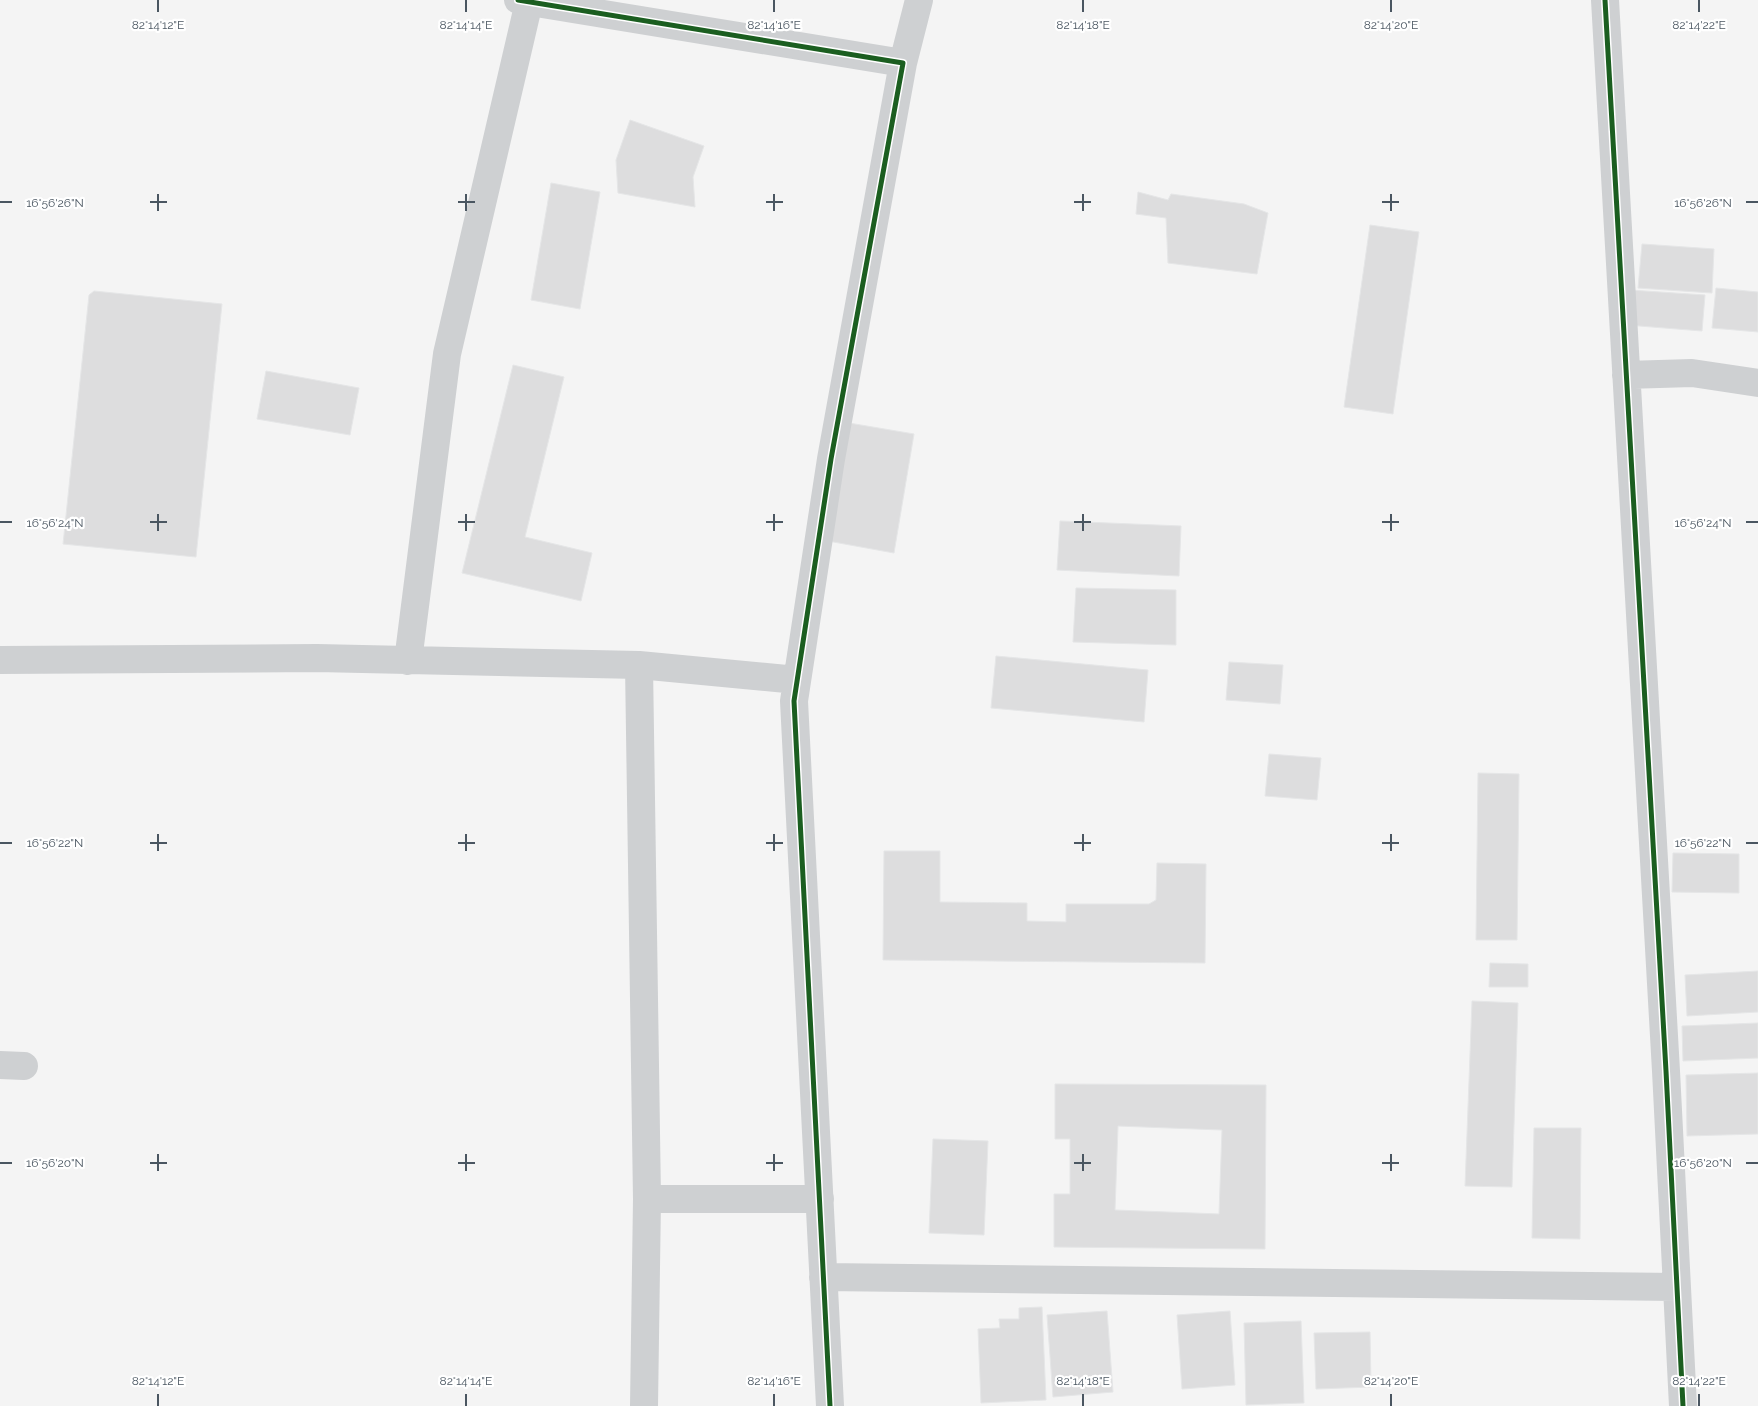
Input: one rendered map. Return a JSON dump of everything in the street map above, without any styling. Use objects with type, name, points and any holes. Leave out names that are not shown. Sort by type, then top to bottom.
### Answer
[{"type":"street","points":[[830,1406],[794,701],[831,459],[903,63],[919,0]]},
{"type":"street","points":[[1605,0],[1666,1071],[1683,1406]]},
{"type":"street","points":[[408,661],[447,354],[524,1],[903,63]]},
{"type":"street","points":[[1626,375],[1692,373],[1758,383]]},
{"type":"street","points":[[0,660],[317,658],[639,665],[797,680]]},
{"type":"street","points":[[639,665],[647,1199],[644,1406]]},
{"type":"street","points":[[647,1199],[820,1199]]},
{"type":"street","points":[[823,1276],[1677,1288]]},
{"type":"building","points":[[630,120],[704,146],[693,177],[695,207],[618,193],[616,160]]},
{"type":"building","points":[[551,183],[600,192],[580,309],[531,300]]},
{"type":"building","points":[[1138,192],[1168,200],[1171,194],[1244,204],[1268,213],[1257,274],[1168,263],[1166,218],[1136,214]]},
{"type":"building","points":[[1370,225],[1419,232],[1393,414],[1344,407]]},
{"type":"building","points":[[1642,244],[1714,249],[1712,293],[1638,288]]},
{"type":"building","points":[[1716,288],[1758,292],[1758,332],[1712,328]]},
{"type":"building","points":[[1630,290],[1705,295],[1702,331],[1627,325]]},
{"type":"building","points":[[94,291],[222,304],[196,557],[63,544],[89,295]]},
{"type":"building","points":[[513,365],[564,377],[525,537],[592,553],[581,601],[462,573]]},
{"type":"building","points":[[266,371],[359,388],[350,435],[257,419]]},
{"type":"building","points":[[849,423],[914,434],[894,553],[828,541]]},
{"type":"building","points":[[1060,521],[1181,526],[1179,576],[1057,570]]},
{"type":"building","points":[[1076,588],[1176,590],[1176,645],[1073,642]]},
{"type":"building","points":[[996,656],[1148,670],[1144,722],[991,708]]},
{"type":"building","points":[[1229,662],[1283,665],[1280,704],[1226,700]]},
{"type":"building","points":[[1269,754],[1321,758],[1317,800],[1265,796]]},
{"type":"building","points":[[1478,773],[1519,774],[1517,940],[1476,940]]},
{"type":"building","points":[[884,851],[940,851],[940,902],[1027,903],[1027,921],[1066,922],[1066,904],[1149,904],[1156,900],[1157,863],[1206,864],[1205,963],[883,960]]},
{"type":"building","points":[[1673,853],[1739,854],[1739,893],[1672,892]]},
{"type":"building","points":[[1490,963],[1528,964],[1528,987],[1489,987]]},
{"type":"building","points":[[1758,971],[1758,1012],[1687,1016],[1685,975]]},
{"type":"building","points":[[1472,1001],[1518,1003],[1512,1187],[1465,1186]]},
{"type":"building","points":[[1758,1023],[1758,1058],[1683,1061],[1682,1026]]},
{"type":"building","points":[[1758,1073],[1758,1134],[1687,1136],[1686,1075]]},
{"type":"building","points":[[1055,1084],[1266,1085],[1265,1249],[1054,1247],[1054,1194],[1070,1194],[1070,1139],[1055,1139]],"holes":[[[1118,1126],[1222,1130],[1219,1214],[1115,1210]]]},
{"type":"building","points":[[1534,1128],[1581,1128],[1580,1239],[1532,1238]]},
{"type":"building","points":[[933,1139],[988,1141],[984,1235],[929,1233]]},
{"type":"building","points":[[1042,1307],[1046,1400],[981,1403],[978,1329],[1000,1328],[999,1319],[1019,1319],[1019,1308]]},
{"type":"building","points":[[1107,1311],[1113,1392],[1053,1397],[1047,1315]]},
{"type":"building","points":[[1230,1311],[1235,1385],[1182,1389],[1177,1315]]},
{"type":"building","points":[[1301,1321],[1304,1403],[1246,1405],[1244,1323]]},
{"type":"building","points":[[1370,1332],[1371,1387],[1316,1389],[1314,1333]]},
{"type":"cycle path","points":[[518,0],[903,63],[831,459],[794,701],[830,1406]]},
{"type":"cycle path","points":[[1605,0],[1666,1071],[1683,1406]]}]
